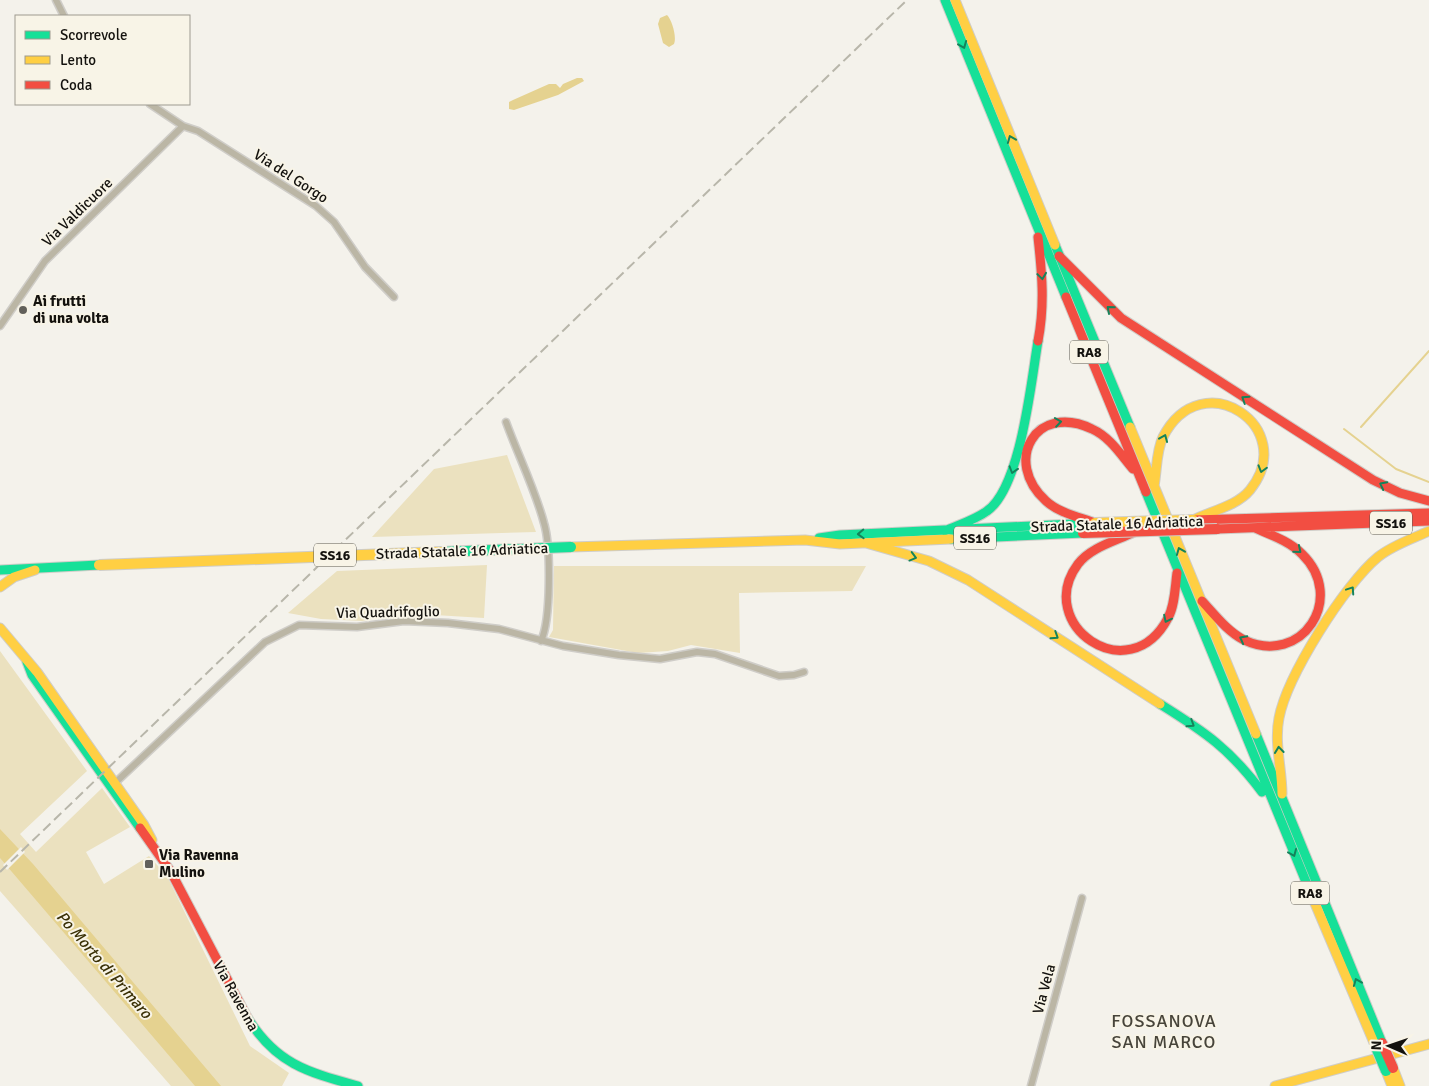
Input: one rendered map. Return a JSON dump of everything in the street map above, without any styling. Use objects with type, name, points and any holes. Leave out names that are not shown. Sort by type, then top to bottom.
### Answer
[{"type":"main road","name":"RA8","points":[[945,0],[1058,256],[1154,486],[1282,798],[1372,1028]]},
{"type":"main road","name":"RA8","points":[[955,0],[1038,227],[1177,571],[1274,808],[1372,1028]]},
{"type":"main road","points":[[944,531],[987,511],[1000,497],[1013,472],[1043,316],[1044,290],[1038,227]]},
{"type":"main road","points":[[1058,256],[1074,268],[1093,293],[1121,318],[1373,480],[1400,493],[1429,501]]},
{"type":"main road","points":[[1154,486],[1160,445],[1173,422],[1185,409],[1208,401],[1224,403],[1239,409],[1252,420],[1261,436],[1265,453],[1263,470],[1254,485],[1242,497],[1193,520]]},
{"type":"main road","points":[[1079,524],[1046,501],[1034,489],[1027,474],[1024,460],[1027,447],[1033,435],[1044,426],[1067,421],[1091,428],[1116,447],[1139,476]]},
{"type":"main road","name":"Strada Statale 16 Adriatica","points":[[805,540],[840,544],[866,543],[1079,524],[1134,532],[1232,524],[1429,513]]},
{"type":"main road","name":"Strada Statale 16 Adriatica","points":[[0,570],[99,564],[805,540],[840,534],[1095,523],[1193,520],[1255,528],[1429,521]]},
{"type":"main road","points":[[1198,596],[1226,627],[1239,637],[1255,644],[1271,647],[1279,646],[1294,641],[1306,632],[1316,619],[1322,604],[1322,587],[1317,573],[1306,557],[1291,544],[1255,528]]},
{"type":"main road","points":[[1282,798],[1283,775],[1278,728],[1282,708],[1294,677],[1348,594],[1369,566],[1389,550],[1429,531]]},
{"type":"main road","points":[[1134,532],[1089,554],[1070,577],[1066,590],[1066,606],[1070,620],[1080,632],[1096,646],[1109,652],[1134,650],[1146,644],[1160,631],[1171,612],[1177,571]]},
{"type":"main road","points":[[866,543],[929,562],[962,577],[1198,728],[1240,763],[1274,808]]},
{"type":"main road","points":[[0,587],[14,577],[40,568]]},
{"type":"main road","name":"Via Ravenna","points":[[0,628],[37,672],[144,825],[183,894],[237,1001],[259,1037],[269,1048],[297,1066],[324,1077],[358,1086]]},
{"type":"main road","name":"Via Ravenna","points":[[27,662],[32,676],[140,832],[160,856]]},
{"type":"main road","points":[[1372,1028],[1389,1069],[1400,1086]]},
{"type":"main road","points":[[1275,1086],[1429,1044]]},
{"type":"main road","points":[[1389,1069],[1392,1086]]},
{"type":"street","points":[[56,0],[64,15]]},
{"type":"street","name":"Via del Gorgo","points":[[152,105],[183,126],[198,131],[316,206],[334,222],[365,267],[394,297]]},
{"type":"street","name":"Via Valdicuore","points":[[0,326],[45,261],[183,126]]},
{"type":"street","points":[[506,422],[545,524],[548,612],[546,629],[541,641]]},
{"type":"street","name":"Via Quadrifoglio","points":[[116,783],[264,642],[288,628],[310,624],[357,628],[404,621],[448,623],[499,629],[541,641],[642,658],[680,657],[697,652],[714,654],[779,676],[804,672]]},
{"type":"street","name":"Via Vela","points":[[1031,1086],[1082,898]]},
{"type":"shaded area","points":[[507,455],[536,532],[372,537],[434,469]]},
{"type":"shaded area","points":[[487,565],[484,618],[402,613],[362,621],[321,619],[288,613],[337,571]]},
{"type":"shaded area","points":[[554,566],[866,566],[852,591],[739,593],[740,653],[691,645],[668,651],[638,653],[549,637],[553,630]]},
{"type":"shaded area","points":[[0,651],[87,771],[20,834],[36,852],[102,788],[130,827],[86,852],[104,884],[149,856],[167,876],[250,1046],[289,1073],[282,1086],[171,1086],[0,891]]},
{"type":"water","points":[[667,15],[675,37],[674,44],[669,47],[663,43],[658,24],[660,18]]},
{"type":"water","points":[[577,78],[582,78],[584,81],[558,95],[514,110],[509,109],[509,102],[513,100],[549,84],[556,84],[560,88],[563,84]]},
{"type":"water","name":"Po Morto di Primaro","points":[[0,829],[33,864],[221,1086],[195,1086],[0,858]]},
{"type":"pier","points":[[21,847],[25,852],[7,870],[3,865]]},
{"type":"waterway","points":[[1361,427],[1429,351]]},
{"type":"waterway","points":[[1344,429],[1396,469],[1429,482]]},
{"type":"railway","points":[[0,872],[907,0]]},
{"type":"traffic: fast","points":[[945,0],[1066,297]]},
{"type":"traffic: fast","points":[[1055,245],[1130,427]]},
{"type":"traffic: fast","points":[[945,531],[972,520],[987,511],[999,498],[1008,480],[1023,432],[1038,341]]},
{"type":"traffic: fast","points":[[1146,492],[1311,894]]},
{"type":"traffic: fast","points":[[819,538],[840,535],[1094,523]]},
{"type":"traffic: fast","points":[[951,539],[1083,533]]},
{"type":"traffic: fast","points":[[442,552],[571,547]]},
{"type":"traffic: fast","points":[[0,570],[99,565]]},
{"type":"traffic: fast","points":[[27,662],[32,675],[140,828]]},
{"type":"traffic: fast","points":[[1160,704],[1216,742],[1239,764],[1262,792]]},
{"type":"traffic: fast","points":[[1256,734],[1382,1043]]},
{"type":"traffic: fast","points":[[247,1017],[269,1046],[281,1056],[294,1064],[323,1076],[358,1086]]},
{"type":"traffic: fast","points":[[1375,1045],[1386,1071]]},
{"type":"traffic: slow","points":[[955,0],[1055,245]]},
{"type":"traffic: slow","points":[[1154,486],[1158,455],[1163,437],[1180,415],[1200,404],[1221,404],[1240,412],[1255,426],[1263,445],[1262,467],[1245,496],[1193,520]]},
{"type":"traffic: slow","points":[[1130,427],[1256,734]]},
{"type":"traffic: slow","points":[[1095,523],[1193,520]]},
{"type":"traffic: slow","points":[[1282,794],[1277,737],[1279,718],[1284,700],[1305,656],[1334,609],[1365,570],[1378,557],[1390,549],[1429,531]]},
{"type":"traffic: slow","points":[[571,547],[805,540],[840,544],[951,539]]},
{"type":"traffic: slow","points":[[866,543],[929,561],[968,580],[1160,704]]},
{"type":"traffic: slow","points":[[99,565],[442,552]]},
{"type":"traffic: slow","points":[[0,587],[14,577],[35,570]]},
{"type":"traffic: slow","points":[[0,628],[37,672],[144,825],[152,840]]},
{"type":"traffic: slow","points":[[1311,894],[1375,1045]]},
{"type":"traffic: slow","points":[[1275,1086],[1429,1044]]},
{"type":"traffic: slow","points":[[1393,1068],[1400,1086]]},
{"type":"traffic: slow","points":[[1386,1071],[1392,1086]]},
{"type":"traffic: jam","points":[[1038,237],[1042,276],[1042,302],[1038,341]]},
{"type":"traffic: jam","points":[[1059,256],[1121,318],[1373,480],[1400,493],[1429,501]]},
{"type":"traffic: jam","points":[[1066,297],[1146,492]]},
{"type":"traffic: jam","points":[[1095,523],[1057,509],[1046,501],[1033,485],[1027,469],[1026,454],[1032,440],[1041,429],[1055,423],[1072,423],[1098,432],[1115,447],[1133,469]]},
{"type":"traffic: jam","points":[[1193,520],[1429,513]]},
{"type":"traffic: jam","points":[[1217,529],[1429,521]]},
{"type":"traffic: jam","points":[[1202,601],[1232,632],[1244,640],[1265,646],[1284,644],[1300,636],[1312,624],[1319,608],[1320,590],[1315,571],[1302,554],[1291,545],[1255,528]]},
{"type":"traffic: jam","points":[[1083,533],[1217,529]]},
{"type":"traffic: jam","points":[[1134,532],[1104,545],[1083,558],[1078,564],[1067,587],[1068,608],[1076,627],[1092,641],[1111,649],[1131,649],[1151,639],[1170,613],[1177,573]]},
{"type":"traffic: jam","points":[[140,828],[171,872],[247,1017]]},
{"type":"traffic: jam","points":[[1382,1043],[1393,1068]]},
{"type":"place","name":"Ai frutti di una volta","points":[[23,310]]},
{"type":"place","name":"Via Ravenna Mulino","points":[[149,864]]},
{"type":"district","name":"FOSSANOVA SAN MARCO","points":[[1164,1031]]}]
